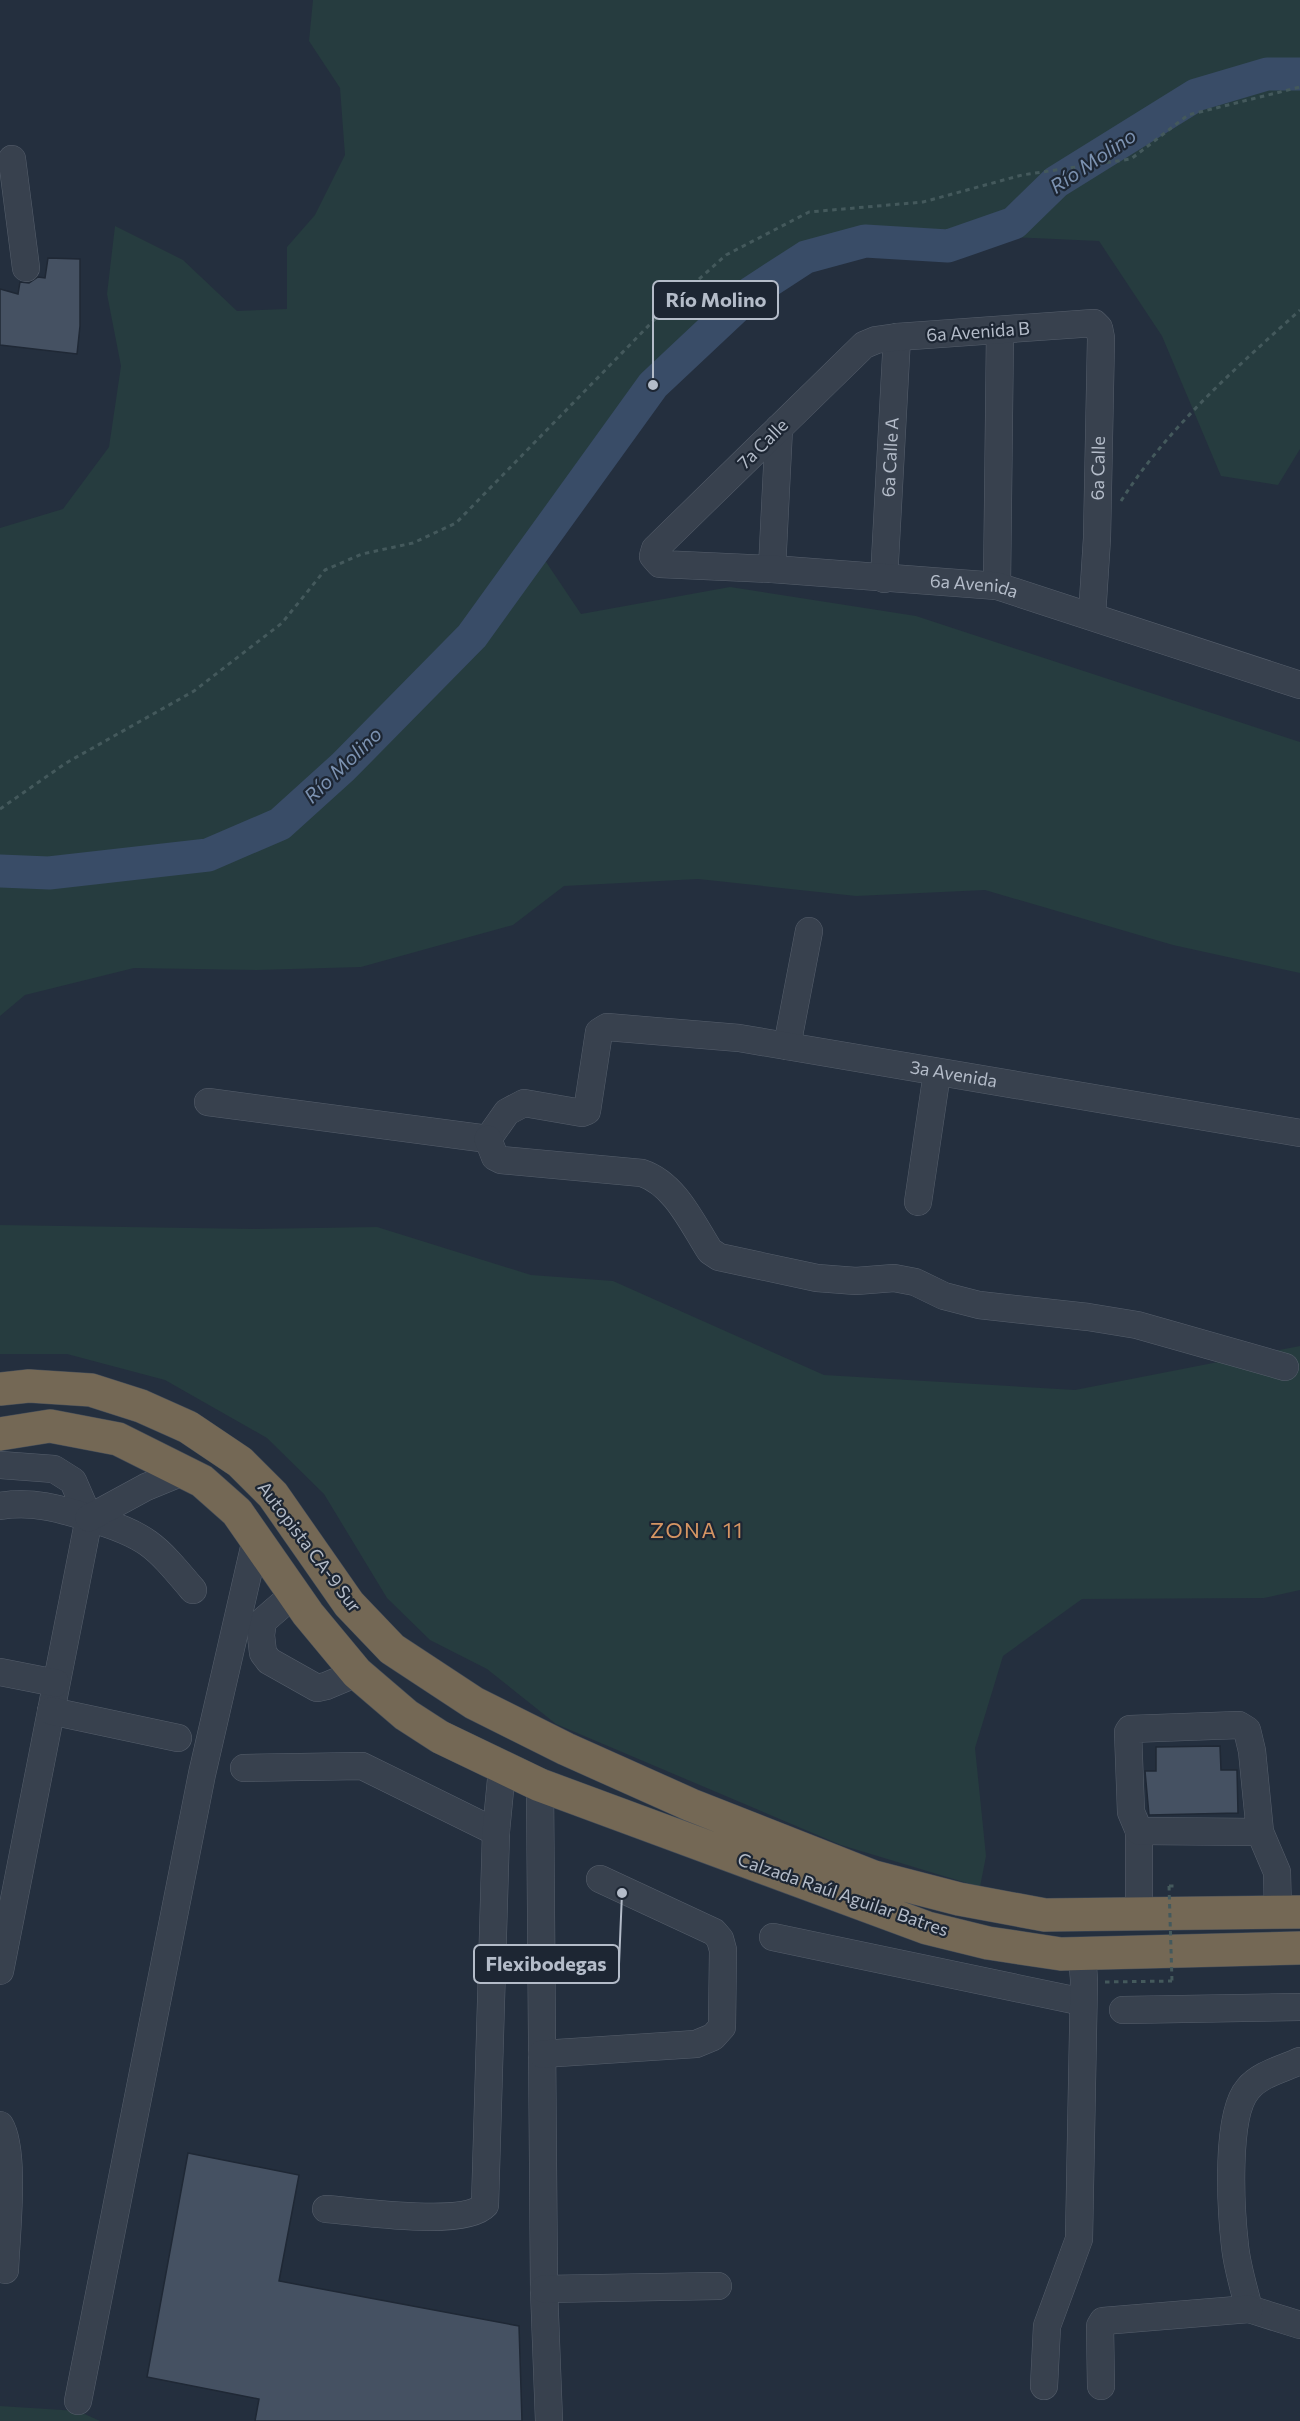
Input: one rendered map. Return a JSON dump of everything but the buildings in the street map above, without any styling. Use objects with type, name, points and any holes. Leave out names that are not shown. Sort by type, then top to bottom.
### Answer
[{"type":"highway","name":"Autopista CA-9 Sur","points":[[0,1389],[29,1386],[91,1390],[141,1406],[188,1427],[240,1462],[273,1495],[349,1604],[392,1649],[474,1703],[566,1749]]},
{"type":"highway","name":"Autopista CA-9 Sur","points":[[0,1434],[50,1426],[118,1438],[202,1481],[237,1512],[294,1594],[357,1673],[406,1715],[440,1737],[502,1769],[540,1785]]},
{"type":"highway","points":[[540,1785],[566,1749]]},
{"type":"highway","name":"Calzada Raúl Aguilar Batres","points":[[566,1749],[691,1805],[874,1877],[959,1899],[1045,1914],[1289,1912]]},
{"type":"highway","name":"Calzada Raúl Aguilar Batres","points":[[540,1785],[927,1928],[988,1943],[1061,1954],[1300,1948]]},
{"type":"street","points":[[12,159],[10,211],[26,268]]},
{"type":"street","name":"6a Calle","points":[[1092,616],[1097,538],[1101,338],[1099,328],[1094,323]]},
{"type":"street","name":"6a Avenida B","points":[[864,345],[876,339],[1094,323]]},
{"type":"street","points":[[997,586],[1000,330]]},
{"type":"street","name":"6a Calle A","points":[[884,579],[897,337]]},
{"type":"street","name":"7a Calle","points":[[662,544],[864,345]]},
{"type":"street","points":[[772,569],[779,428]]},
{"type":"street","name":"6a Avenida","points":[[662,544],[655,549],[653,556],[660,564],[772,569],[997,586],[1300,685]]},
{"type":"street","points":[[787,1046],[808,931]]},
{"type":"street","name":"3a Avenida","points":[[488,1139],[507,1112],[524,1103],[582,1113],[587,1111],[598,1032],[607,1027],[739,1038],[1300,1133]]},
{"type":"street","points":[[918,1202],[937,1073]]},
{"type":"street","points":[[208,1102],[488,1139],[495,1157],[501,1160],[642,1173],[656,1178],[668,1188],[711,1251],[719,1257],[817,1278],[856,1281],[894,1278],[915,1282],[944,1296],[979,1305],[1137,1325],[1284,1367]]},
{"type":"street","points":[[0,1465],[54,1469],[73,1481],[89,1518],[0,1971]]},
{"type":"street","points":[[89,1518],[146,1487],[185,1471]]},
{"type":"street","points":[[0,1506],[21,1503],[56,1507],[126,1529],[157,1548],[193,1590]]},
{"type":"street","points":[[78,2401],[202,1774],[256,1539]]},
{"type":"street","points":[[294,1594],[263,1621],[263,1653],[269,1661],[316,1688],[357,1673]]},
{"type":"street","points":[[0,1672],[56,1683]]},
{"type":"street","points":[[51,1711],[178,1738]]},
{"type":"street","points":[[1139,1914],[1139,1831],[1131,1812],[1128,1732],[1130,1729],[1239,1725],[1247,1730],[1252,1751],[1260,1832],[1277,1872],[1289,1912]]},
{"type":"street","points":[[244,1768],[362,1766],[496,1832]]},
{"type":"street","points":[[326,2208],[432,2218],[468,2213],[481,2209],[485,2205],[496,1832],[502,1769]]},
{"type":"street","points":[[540,1785],[544,2289],[549,2421]]},
{"type":"street","points":[[1139,1831],[1260,1832]]},
{"type":"street","points":[[542,2054],[696,2044],[713,2037],[722,2027],[723,1950],[720,1939],[714,1932],[600,1879]]},
{"type":"street","points":[[773,1937],[1083,2002]]},
{"type":"street","points":[[1044,2386],[1047,2326],[1079,2238],[1082,1954]]},
{"type":"street","points":[[1124,2010],[1300,2007]]},
{"type":"street","points":[[1249,2309],[1235,2247],[1232,2150],[1235,2117],[1241,2099],[1257,2080],[1300,2061]]},
{"type":"street","points":[[0,2125],[4,2131],[9,2175],[5,2270]]},
{"type":"street","points":[[544,2289],[718,2286]]},
{"type":"street","points":[[1101,2386],[1100,2326],[1103,2321],[1249,2309],[1300,2325]]},
{"type":"path","points":[[0,809],[66,763],[194,691],[282,623],[325,570],[362,554],[413,543],[456,523],[658,316],[726,255],[809,212],[923,202],[1022,175],[1131,159],[1188,115],[1300,87]]},
{"type":"path","points":[[1097,538],[1133,482],[1215,387],[1300,310]]},
{"type":"path","points":[[1107,1982],[1172,1981],[1169,1886]]},
{"type":"green space","points":[[313,0],[1300,0],[1300,449],[1278,485],[1221,476],[1162,336],[1099,241],[927,233],[786,271],[637,410],[532,541],[581,614],[730,587],[916,616],[1300,742],[1300,973],[1173,945],[985,890],[856,896],[698,879],[564,886],[513,925],[361,967],[257,970],[134,968],[25,995],[0,1016],[0,528],[63,509],[109,447],[121,366],[107,294],[115,226],[183,260],[237,311],[287,309],[287,247],[315,215],[345,155],[340,88],[309,41]]},
{"type":"green space","points":[[0,1225],[254,1229],[377,1227],[531,1275],[613,1281],[824,1375],[1075,1390],[1300,1346],[1300,1590],[1264,1598],[1082,1599],[1003,1656],[975,1748],[986,1856],[980,1887],[841,1845],[556,1724],[487,1669],[430,1640],[387,1598],[324,1494],[267,1438],[165,1380],[67,1354],[0,1354]]},
{"type":"green space","points":[[0,2406],[78,2411],[100,2421],[0,2421]]},
{"type":"waterway","name":"Río Molino","points":[[0,871],[49,873],[208,855],[280,824],[343,767],[472,636],[653,385],[752,292],[806,257],[865,241],[948,246],[1014,223],[1056,182],[1196,95],[1267,74],[1300,74]]},
{"type":"place","name":"Río Molino","points":[[653,385]]},
{"type":"place","name":"Flexibodegas","points":[[622,1893]]},
{"type":"district","name":"ZONA 11","points":[[697,1531]]}]
